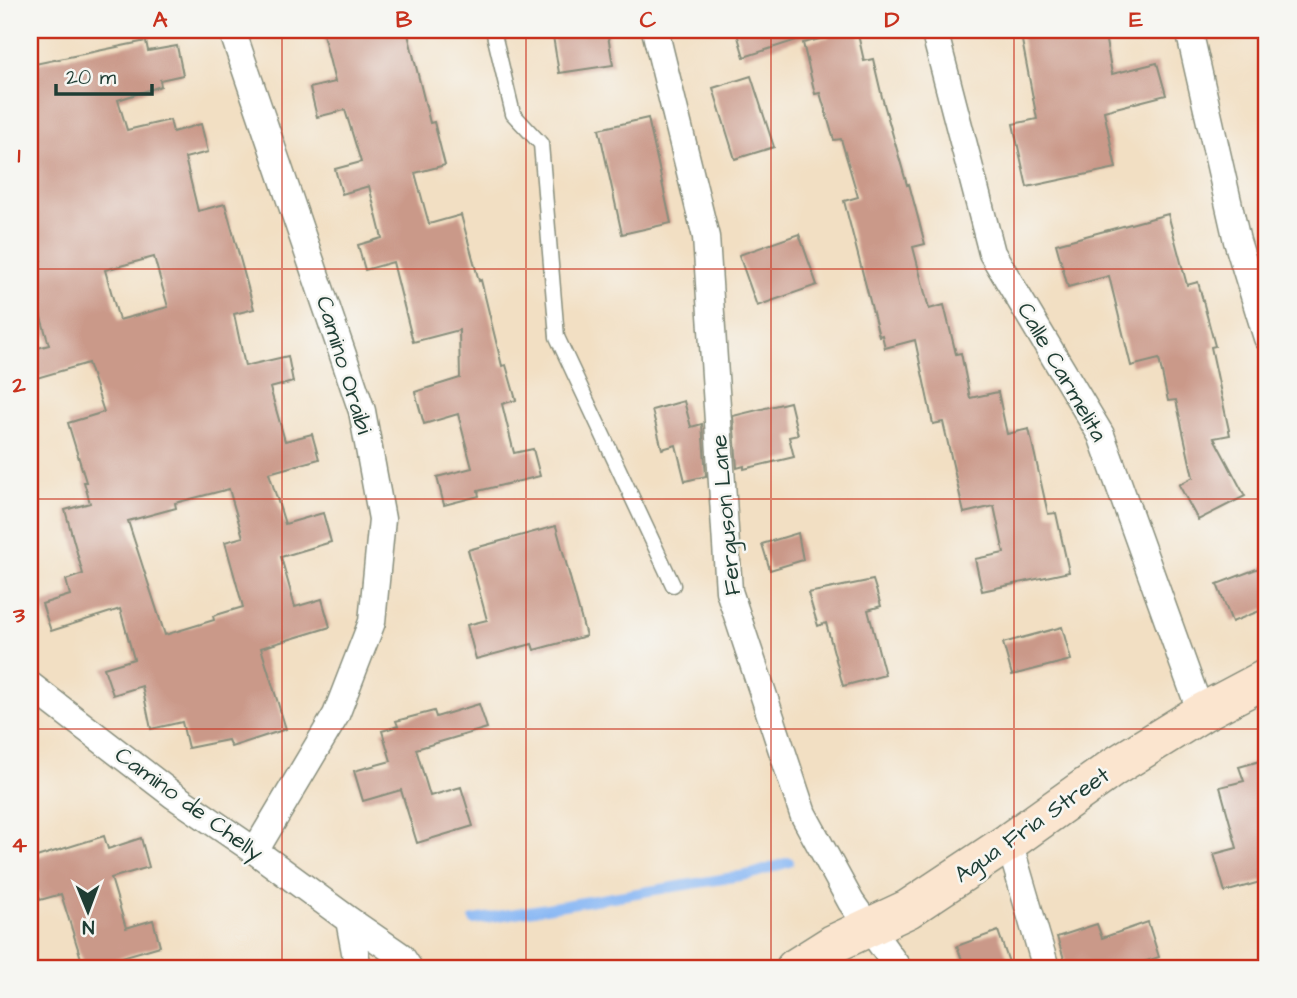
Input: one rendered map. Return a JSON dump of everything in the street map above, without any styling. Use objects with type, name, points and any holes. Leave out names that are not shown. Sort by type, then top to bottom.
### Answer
[{"type":"street","name":"Camino Oraibi","points":[[232,30],[362,411],[383,519],[372,622],[368,634],[336,715],[255,851]]},
{"type":"street","name":"Ferguson Lane","points":[[655,30],[706,237],[729,591],[803,814],[851,902],[898,968]]},
{"type":"street","name":"Calle Carmelita","points":[[934,30],[992,253],[1101,435],[1201,713]]},
{"type":"street","points":[[1189,30],[1237,241],[1267,338]]},
{"type":"street","name":"Agua Fria Street","points":[[794,968],[833,944],[908,909],[1009,842],[1114,767],[1201,713],[1267,678]]},
{"type":"street","name":"Camino de Chelly","points":[[30,685],[173,795],[401,956],[410,968]]},
{"type":"street","points":[[1009,842],[1046,968]]},
{"type":"street","points":[[349,920],[358,968]]},
{"type":"lane","points":[[493,30],[513,114],[541,144],[557,337],[673,585]]},
{"type":"path","points":[[443,965],[464,968]]},
{"type":"building","points":[[322,30],[407,30],[430,123],[434,122],[445,165],[415,173],[429,224],[461,215],[479,281],[481,280],[502,366],[506,365],[516,400],[502,404],[514,453],[533,449],[540,476],[478,491],[479,496],[444,505],[437,477],[472,468],[458,414],[424,424],[415,392],[460,378],[459,330],[413,342],[393,262],[365,270],[358,245],[382,238],[369,186],[342,194],[335,169],[361,162],[345,110],[317,117],[310,88],[335,82]]},
{"type":"building","points":[[552,30],[607,30],[613,65],[559,73]]},
{"type":"building","points":[[736,30],[811,30],[812,35],[744,57]]},
{"type":"building","points":[[827,30],[857,30],[864,61],[873,59],[925,244],[913,247],[929,309],[944,305],[956,354],[961,353],[970,398],[998,392],[1007,434],[1029,429],[1048,514],[1056,513],[1069,572],[982,591],[975,559],[1004,553],[994,506],[964,513],[943,422],[933,424],[915,340],[885,348],[882,335],[879,336],[844,201],[858,197],[841,139],[834,140],[820,93],[815,94],[803,43],[829,37]]},
{"type":"building","points":[[1020,30],[1104,30],[1112,74],[1157,63],[1166,95],[1104,111],[1116,168],[1027,187],[1013,124],[1037,119]]},
{"type":"building","points":[[146,41],[148,51],[177,46],[183,75],[160,80],[161,86],[118,100],[127,130],[170,120],[173,132],[201,124],[208,152],[185,158],[198,211],[225,204],[254,309],[234,314],[245,366],[288,356],[293,382],[270,388],[285,441],[312,434],[319,459],[269,473],[285,524],[323,513],[331,542],[281,557],[295,607],[322,599],[330,627],[261,648],[286,729],[231,747],[228,740],[188,748],[182,722],[151,729],[142,686],[113,695],[104,668],[134,659],[120,609],[51,631],[42,604],[70,595],[66,580],[83,574],[65,510],[90,503],[68,423],[104,412],[88,363],[30,380],[30,350],[49,345],[30,279],[30,263],[41,260],[30,219],[30,65]],"holes":[[[154,257],[168,307],[119,320],[105,270]],[[229,489],[243,537],[225,542],[243,607],[213,616],[214,620],[165,635],[128,521],[176,508],[175,503]]]},
{"type":"building","points":[[751,76],[774,147],[735,159],[713,88]]},
{"type":"building","points":[[648,118],[671,223],[622,234],[599,129]]},
{"type":"building","points":[[1168,214],[1187,285],[1198,282],[1215,346],[1211,347],[1230,435],[1214,438],[1245,496],[1198,520],[1179,485],[1193,477],[1176,400],[1168,401],[1159,359],[1131,366],[1109,276],[1068,287],[1056,244]]},
{"type":"building","points":[[799,234],[817,285],[757,306],[739,255]]},
{"type":"building","points":[[684,401],[691,427],[702,424],[706,476],[685,481],[676,445],[662,449],[652,410]]},
{"type":"building","points":[[790,402],[798,435],[789,437],[794,457],[744,469],[744,466],[737,468],[733,416]]},
{"type":"building","points":[[556,526],[586,636],[534,650],[532,644],[476,659],[467,625],[487,620],[468,550]]},
{"type":"building","points":[[798,533],[803,560],[770,570],[762,544]]},
{"type":"building","points":[[1267,565],[1267,608],[1232,622],[1217,584]]},
{"type":"building","points":[[873,580],[881,606],[868,610],[885,675],[843,686],[826,623],[818,626],[808,593]]},
{"type":"building","points":[[1062,627],[1071,660],[1012,675],[1003,643]]},
{"type":"building","points":[[479,704],[487,728],[416,749],[430,796],[461,787],[473,826],[417,843],[401,790],[363,801],[354,771],[391,761],[382,731],[398,726],[396,721],[434,711],[436,717]]},
{"type":"building","points":[[1267,759],[1267,880],[1225,892],[1214,854],[1237,848],[1220,787],[1244,781],[1239,767]]},
{"type":"building","points":[[104,836],[108,849],[141,838],[149,867],[111,878],[126,928],[153,920],[160,946],[84,968],[61,894],[40,900],[30,859]]},
{"type":"building","points":[[1148,922],[1159,957],[1125,968],[1067,968],[1057,937],[1097,924],[1102,938]]},
{"type":"building","points":[[998,931],[1011,968],[965,968],[957,946]]},
{"type":"waterway","points":[[474,920],[752,874],[789,862]]}]
